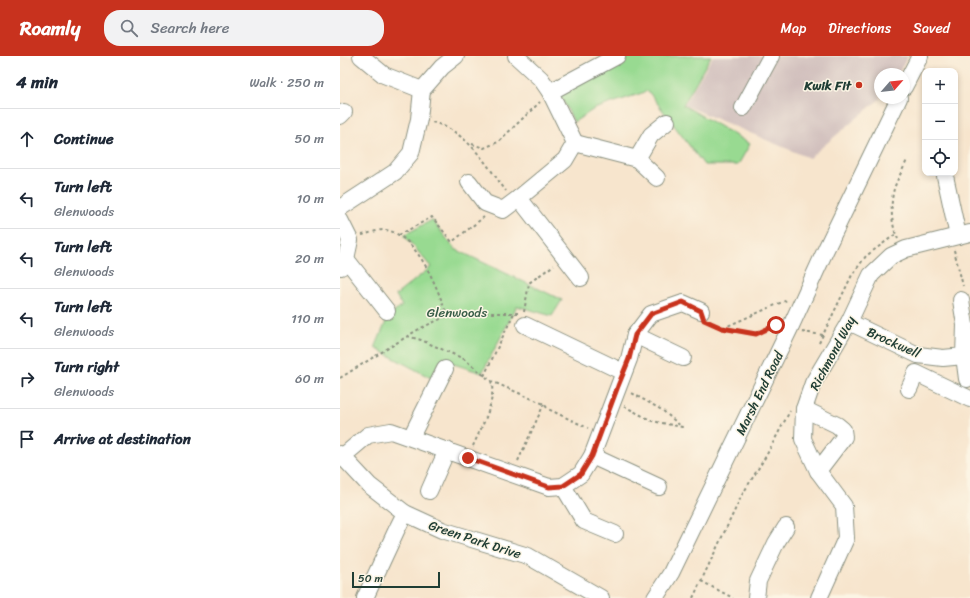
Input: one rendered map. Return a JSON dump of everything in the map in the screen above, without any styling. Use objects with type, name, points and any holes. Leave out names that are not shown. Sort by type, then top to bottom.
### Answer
[{"type":"street","points":[[361,56],[384,75],[422,90]]},
{"type":"street","points":[[340,208],[395,172],[411,153],[419,119],[422,90],[442,67],[456,56]]},
{"type":"street","points":[[516,56],[541,79],[550,92],[576,143],[637,159],[657,178]]},
{"type":"street","points":[[550,92],[616,56]]},
{"type":"street","points":[[743,108],[771,56]]},
{"type":"street","points":[[910,75],[920,56]]},
{"type":"street","name":"Marsh End Road","points":[[655,598],[671,573],[790,328],[826,249],[896,104]]},
{"type":"street","points":[[637,159],[651,134],[667,122]]},
{"type":"street","points":[[508,205],[565,160],[576,143]]},
{"type":"street","points":[[945,176],[960,236]]},
{"type":"street","points":[[469,182],[485,203],[508,205],[564,257],[581,278]]},
{"type":"street","points":[[340,220],[350,240],[343,264],[387,311]]},
{"type":"street","name":"Richmond Way","points":[[819,598],[846,538],[844,506],[818,471],[803,439],[797,410],[849,322],[871,276],[891,256],[906,249],[960,236]]},
{"type":"street","points":[[961,300],[965,325],[964,356],[967,379]]},
{"type":"street","points":[[341,456],[368,435],[392,431],[549,487],[563,486],[581,474],[592,456],[629,359],[635,335],[651,314],[683,302],[701,311]]},
{"type":"street","points":[[524,319],[618,386]]},
{"type":"street","name":"Brockwell","points":[[849,322],[918,355],[943,358],[964,356]]},
{"type":"street","points":[[635,335],[683,358]]},
{"type":"street","points":[[411,438],[445,369]]},
{"type":"street","points":[[909,389],[916,373],[970,399]]},
{"type":"street","points":[[797,410],[837,425],[844,430],[844,437],[818,471]]},
{"type":"street","points":[[429,490],[447,450]]},
{"type":"street","name":"Green Park Drive","points":[[341,456],[369,485],[406,513],[442,530],[528,556],[601,598]]},
{"type":"street","points":[[592,456],[659,487]]},
{"type":"street","points":[[563,486],[584,521],[615,534]]},
{"type":"street","points":[[365,598],[406,513]]},
{"type":"street","points":[[756,598],[758,581],[776,543],[786,527]]},
{"type":"path","points":[[419,119],[435,123],[459,135],[471,144],[484,148],[498,142],[550,92]]},
{"type":"path","points":[[399,235],[432,217],[452,242],[508,205],[471,144]]},
{"type":"path","points":[[906,249],[896,234],[892,204],[894,189],[907,160]]},
{"type":"path","points":[[350,240],[359,236],[385,230],[399,235],[417,253],[431,275],[447,316]]},
{"type":"path","points":[[818,347],[852,275],[866,256],[896,234]]},
{"type":"path","points":[[960,236],[964,294],[961,300]]},
{"type":"path","points":[[340,378],[419,329],[447,316],[486,313],[514,313],[524,319],[529,284],[564,257]]},
{"type":"path","points":[[722,328],[790,299],[788,305]]},
{"type":"path","points":[[701,311],[704,320],[722,328],[756,334],[776,325],[779,322]]},
{"type":"path","points":[[484,376],[514,313]]},
{"type":"path","points":[[407,336],[421,340],[464,359],[491,381],[544,404],[548,409],[601,434]]},
{"type":"path","points":[[468,458],[492,398],[493,387],[491,381]]},
{"type":"path","points":[[618,386],[662,410],[682,428],[652,422],[618,386]]},
{"type":"path","points":[[512,474],[544,404]]},
{"type":"path","points":[[693,598],[742,496],[766,456],[797,410]]},
{"type":"path","points":[[701,581],[733,598]]},
{"type":"shaded area","points":[[713,56],[908,56],[901,68],[874,68],[874,104],[809,158],[684,105]]},
{"type":"green space","points":[[626,56],[711,56],[683,105],[750,144],[738,165],[704,165],[648,91],[594,109],[574,122],[559,93],[626,61]]},
{"type":"green space","name":"Glenwoods","points":[[432,220],[455,249],[562,300],[552,316],[517,306],[482,373],[441,360],[431,378],[375,348],[388,317],[402,306],[396,295],[431,267],[404,235]]},
{"type":"place","name":"Kwik Fit","points":[[859,85]]},
{"type":"route","points":[[468,458],[549,487],[563,486],[581,474],[592,456],[629,359],[635,335],[651,314],[683,302],[701,311],[704,320],[722,328],[756,334],[776,325]]}]
